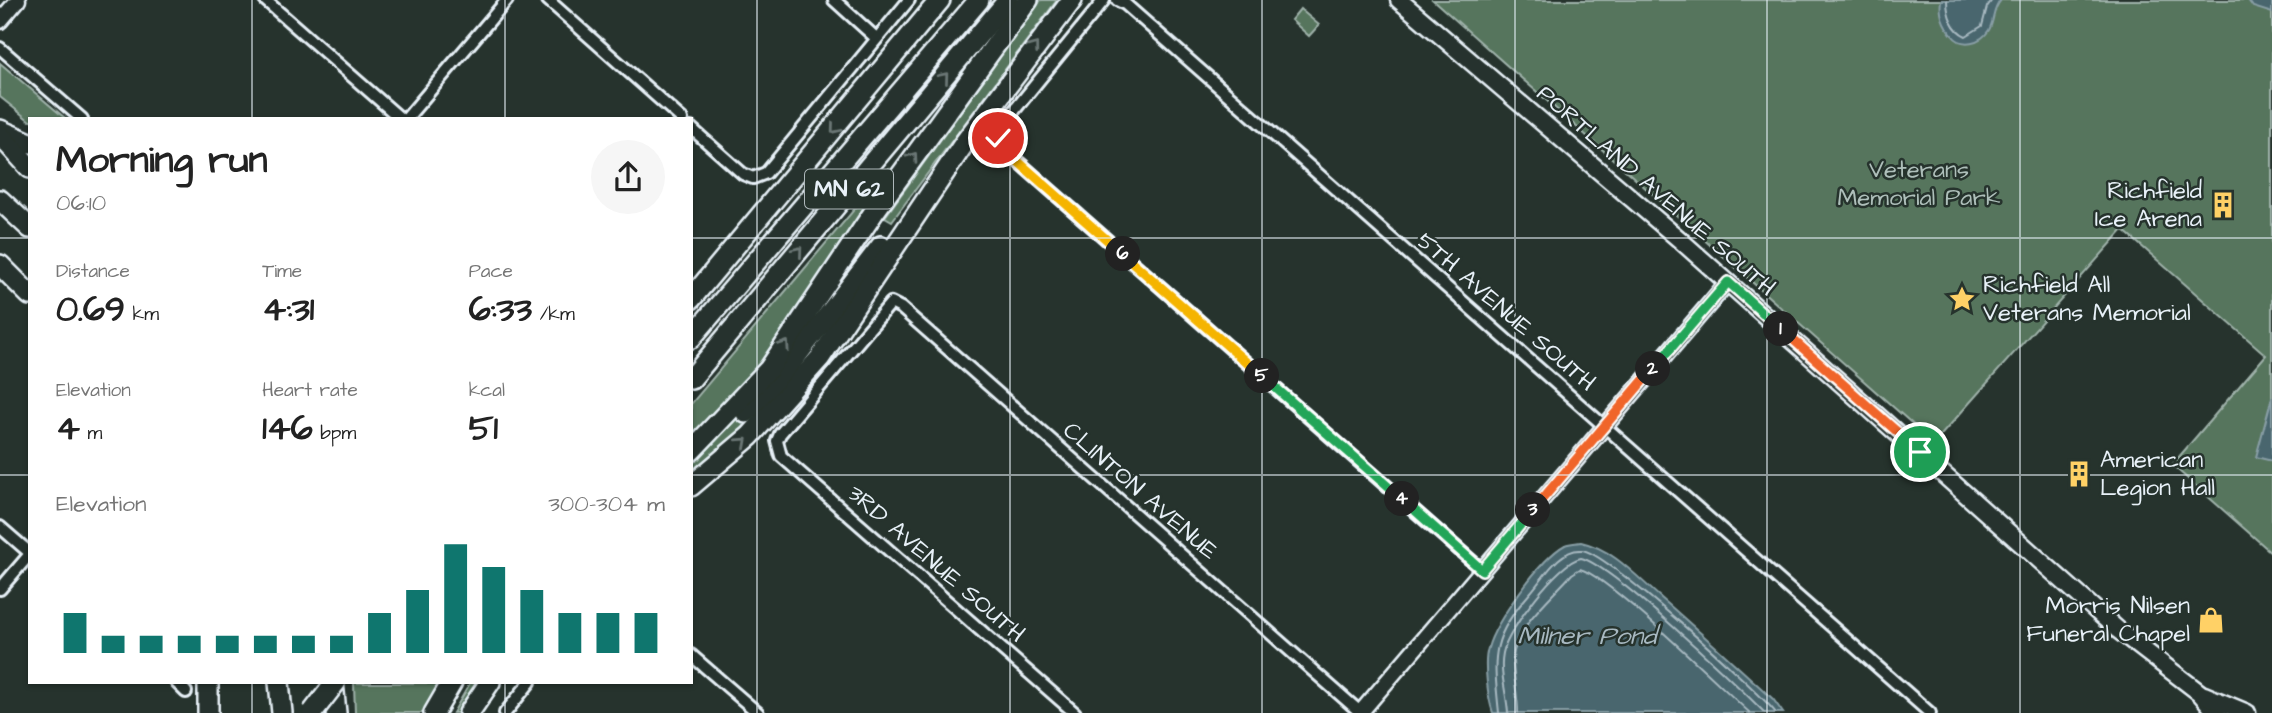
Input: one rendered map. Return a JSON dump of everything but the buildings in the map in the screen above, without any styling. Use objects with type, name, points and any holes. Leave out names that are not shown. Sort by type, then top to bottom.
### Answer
[{"type":"highway","points":[[693,297],[940,0]]},
{"type":"highway","name":"MN 62","points":[[693,336],[979,0]]},
{"type":"highway","name":"MN 62","points":[[693,377],[1008,0]]},
{"type":"highway","points":[[693,449],[769,369],[874,212],[1028,0]]},
{"type":"highway","points":[[693,484],[750,436],[820,358],[965,142],[1072,0]]},
{"type":"highway","points":[[0,132],[28,142]]},
{"type":"highway","points":[[0,132],[28,166]]},
{"type":"highway","points":[[693,450],[712,440],[744,415],[775,384],[946,161],[965,142]]},
{"type":"highway","points":[[0,200],[28,226]]},
{"type":"highway","points":[[0,265],[28,293]]},
{"type":"highway","points":[[208,684],[208,713]]},
{"type":"highway","points":[[279,684],[282,713]]},
{"type":"highway","points":[[312,713],[333,684]]},
{"type":"highway","points":[[334,684],[336,713]]},
{"type":"highway","points":[[435,713],[451,684]]},
{"type":"highway","points":[[469,713],[489,684]]},
{"type":"main road","name":"PORTLAND AVENUE SOUTH","points":[[1399,0],[1728,282],[2118,630],[2200,694],[2217,713]]},
{"type":"main road","name":"PORTLAND AVENUE SOUTH","points":[[2200,694],[2247,713]]},
{"type":"street","points":[[0,21],[18,0]]},
{"type":"street","points":[[265,0],[401,117]]},
{"type":"street","points":[[405,117],[507,0]]},
{"type":"street","points":[[548,0],[680,117]]},
{"type":"street","points":[[834,0],[876,38]]},
{"type":"street","points":[[693,130],[743,174],[753,178],[766,173],[909,0]]},
{"type":"street","points":[[1104,0],[1000,128],[998,138],[1006,151],[1482,570]]},
{"type":"street","name":"5TH AVENUE SOUTH","points":[[1116,0],[1125,4],[1930,713]]},
{"type":"street","points":[[0,48],[80,117]]},
{"type":"street","points":[[1360,713],[1728,282]]},
{"type":"street","name":"3RD AVENUE SOUTH","points":[[891,303],[881,311],[777,441],[781,456],[1075,713]]},
{"type":"street","name":"CLINTON AVENUE","points":[[891,303],[901,308],[1360,713]]},
{"type":"street","points":[[0,527],[28,551]]},
{"type":"street","points":[[0,589],[28,555]]},
{"type":"street","points":[[693,657],[758,713]]},
{"type":"street","points":[[178,684],[186,692]]},
{"type":"street","points":[[505,713],[528,684]]},
{"type":"green space","points":[[1041,0],[1057,0],[892,221],[885,217]]},
{"type":"green space","name":"Veterans Memorial Park","points":[[1433,0],[2272,0],[2272,553],[2172,465],[2266,355],[2123,230],[1934,443]]},
{"type":"green space","points":[[1300,9],[1319,25],[1309,36],[1291,20]]},
{"type":"green space","points":[[0,63],[64,117],[28,117],[28,119],[0,97]]},
{"type":"green space","points":[[889,168],[893,173],[772,351],[745,382],[789,382],[862,287],[782,396],[693,477],[693,402]]},
{"type":"green space","points":[[354,684],[442,684],[427,713],[355,713]]},
{"type":"green space","points":[[469,684],[483,684],[464,713],[453,713]]},
{"type":"water","points":[[1941,0],[2001,0],[1986,34],[1976,41],[1966,43],[1956,39],[1946,27],[1941,14]]},
{"type":"water","points":[[2248,0],[2272,0],[2272,13],[2253,7]]},
{"type":"water","points":[[2272,397],[2272,461],[2256,457]]},
{"type":"water","name":"Milner Pond","points":[[1581,542],[1624,564],[1773,699],[1783,713],[1493,713],[1486,662],[1492,637],[1520,592],[1544,563],[1565,545]]},
{"type":"place","name":"Richfield Ice Arena","points":[[2223,205]]},
{"type":"place","name":"Richfield All Veterans Memorial","points":[[1962,299]]},
{"type":"place","name":"American Legion Hall","points":[[2079,474]]},
{"type":"place","name":"Morris Nilsen Funeral Chapel","points":[[2211,620]]},
{"type":"route","points":[[998,138],[1006,151],[1482,570],[1728,282],[1920,452]]}]
